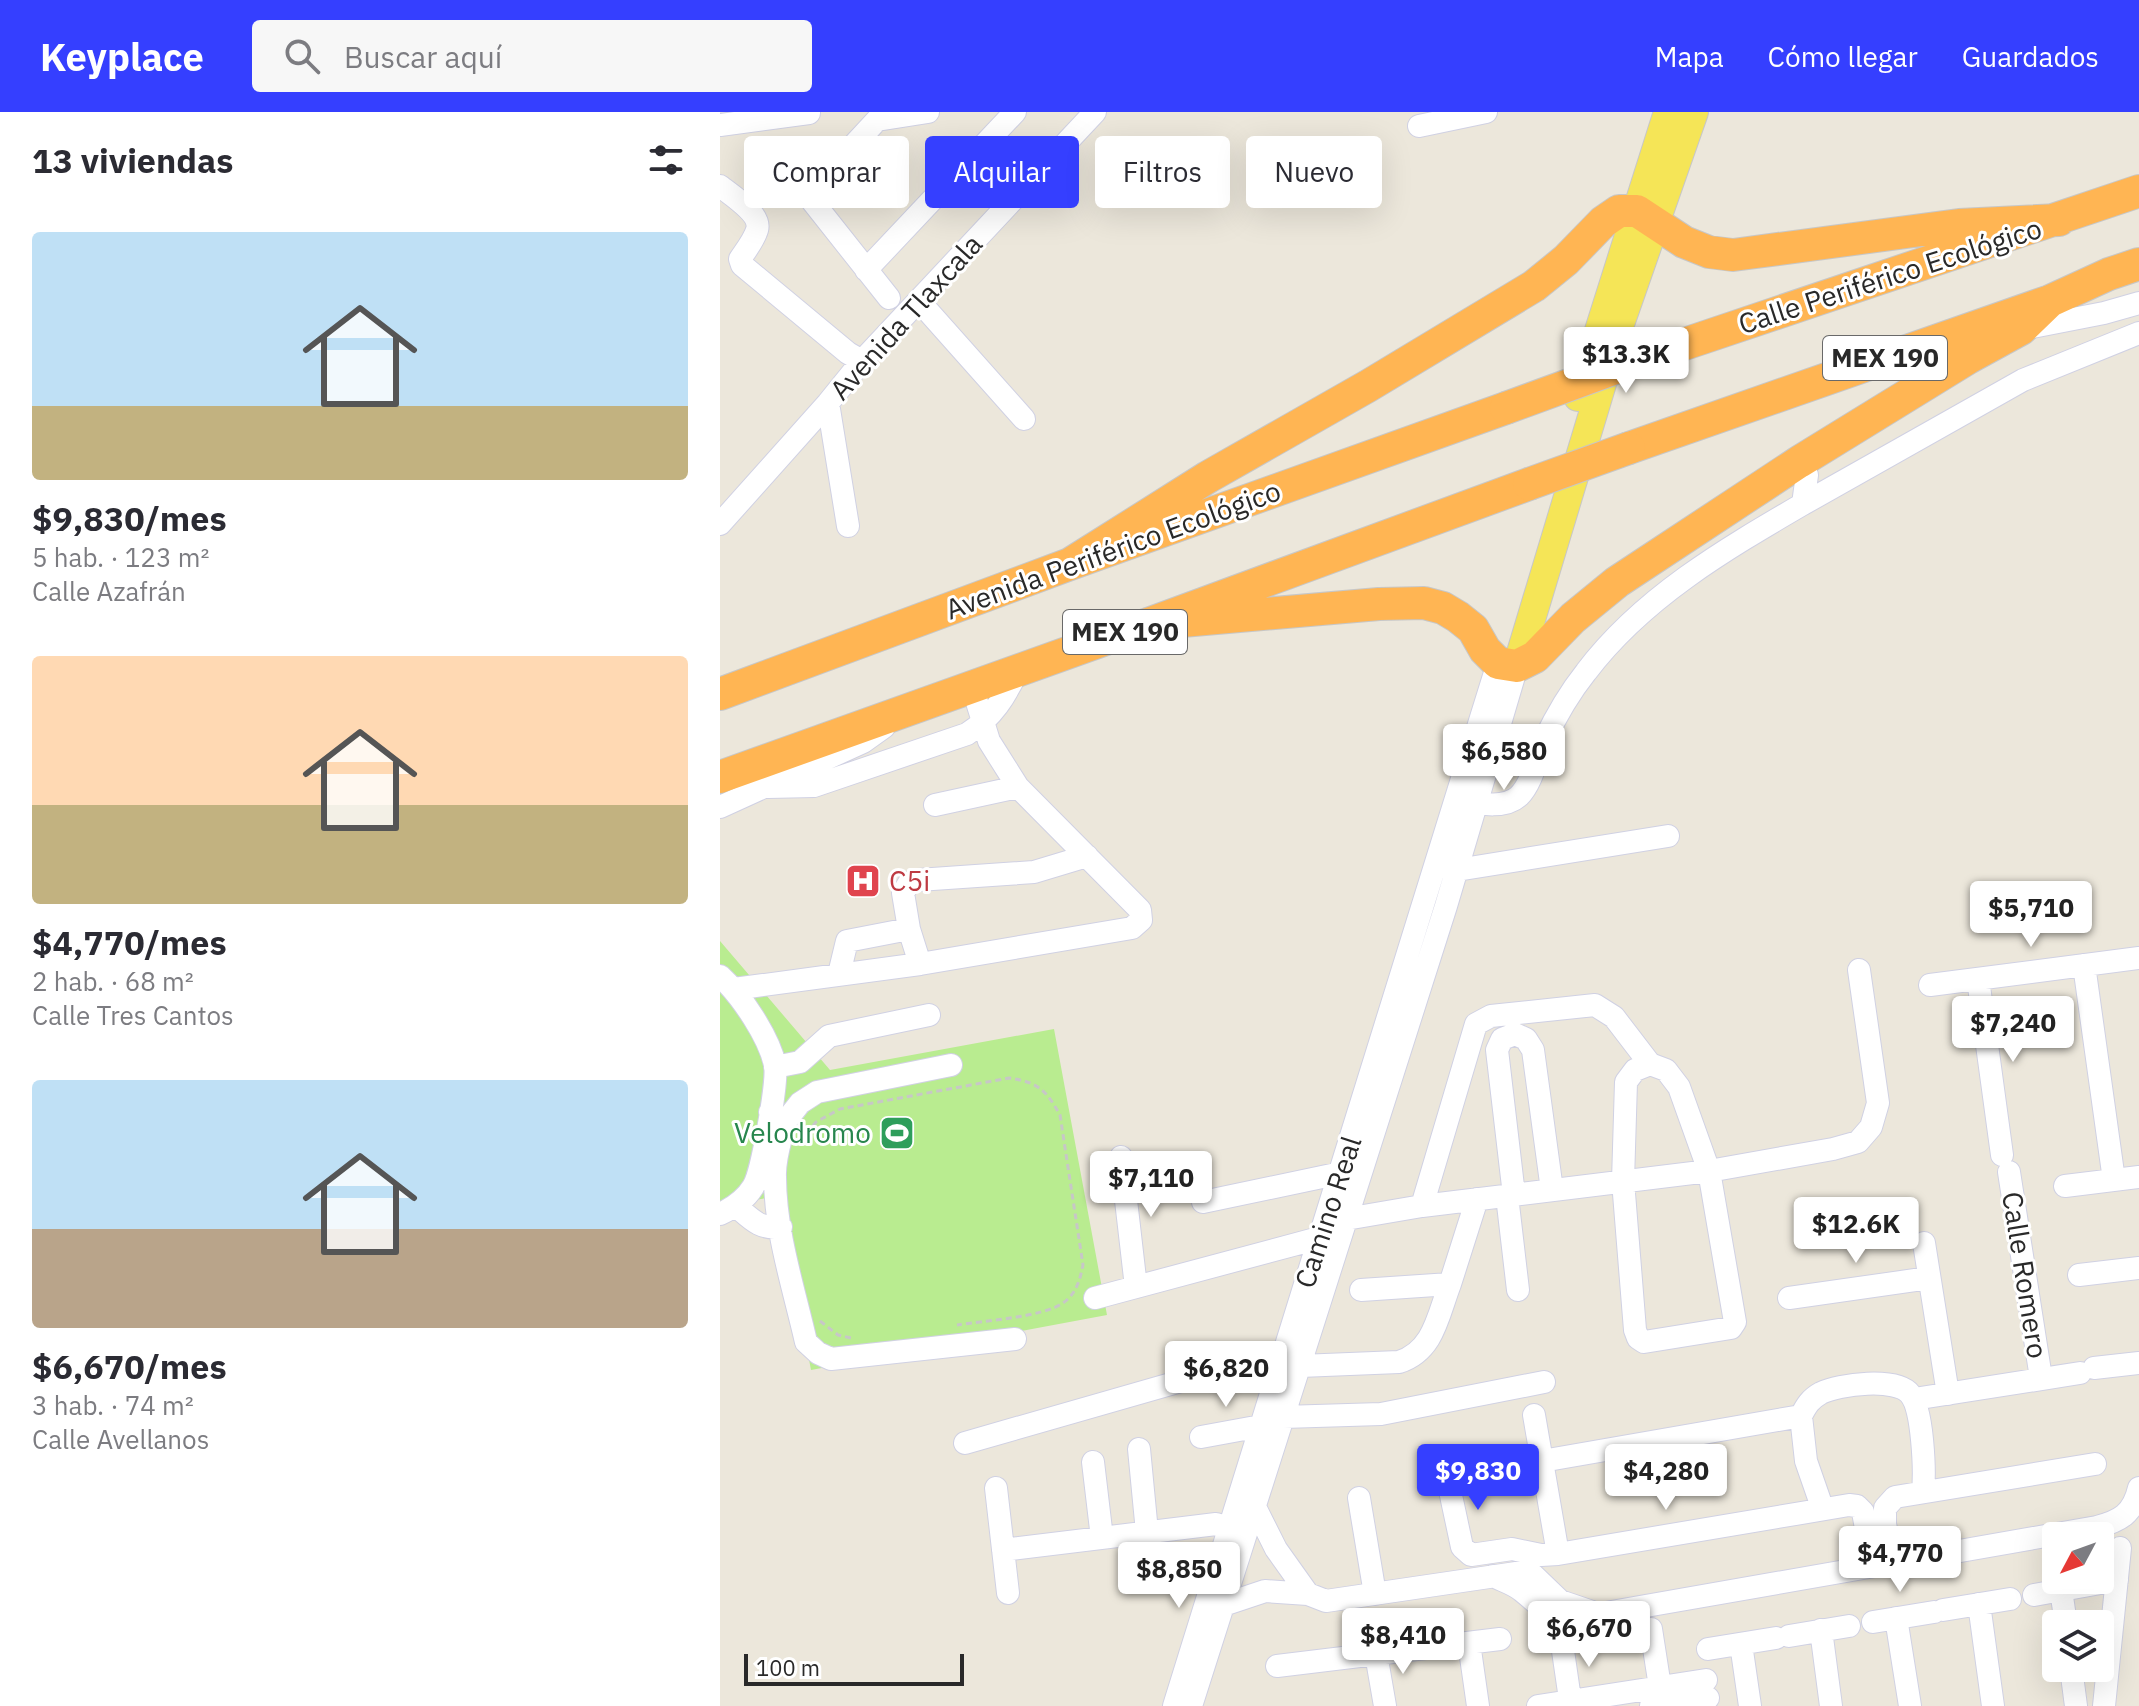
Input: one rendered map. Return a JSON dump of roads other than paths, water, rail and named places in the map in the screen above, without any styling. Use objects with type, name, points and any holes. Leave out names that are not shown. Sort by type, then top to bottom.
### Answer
[{"type":"highway","name":"Calle Periférico Ecológico","points":[[1506,408],[1640,359],[2139,191]]},
{"type":"highway","points":[[1070,564],[1208,477],[1534,286],[1619,211],[1647,216],[1684,242],[1709,252],[1733,255],[1959,225],[2059,220]]},
{"type":"highway","name":"MEX 190","points":[[744,778],[972,686],[1629,448],[2050,301],[2139,264]]},
{"type":"highway","points":[[1148,624],[1379,604],[1424,603],[1443,608],[1458,617],[1473,629],[1485,650],[1508,664],[1535,657],[1573,618],[1617,582],[1799,462],[2021,329],[2050,301]]},
{"type":"highway","name":"Avenida Periférico Ecológico","points":[[720,694],[1070,564],[1506,408]]},
{"type":"main road","points":[[1508,664],[1620,324],[1647,216],[1668,112]]},
{"type":"main road","points":[[1647,216],[1694,112]]},
{"type":"street","points":[[889,298],[809,197],[877,120],[928,112]]},
{"type":"street","points":[[866,270],[1015,112]]},
{"type":"street","name":"Avenida Tlaxcala","points":[[720,524],[862,361],[1095,112]]},
{"type":"street","points":[[1419,126],[1457,114],[1486,112]]},
{"type":"street","points":[[720,125],[809,113]]},
{"type":"street","points":[[720,186],[755,216],[758,223],[757,231],[740,259],[742,265],[848,353],[862,361]]},
{"type":"street","points":[[919,301],[1024,419]]},
{"type":"street","points":[[2021,329],[2139,303]]},
{"type":"street","points":[[1467,800],[1506,804],[1518,797],[1525,788],[1545,738],[1585,672],[1657,597],[1803,504],[2023,380],[2139,333]]},
{"type":"street","points":[[828,403],[848,526]]},
{"type":"street","points":[[1799,462],[1807,475],[1803,504]]},
{"type":"street","points":[[1436,904],[1508,664]]},
{"type":"street","points":[[720,807],[744,778],[814,786],[967,734],[1000,705],[1018,670]]},
{"type":"street","points":[[972,686],[989,741],[1018,787],[1140,910],[1141,920],[1132,928],[920,964],[727,983],[768,1044],[775,1067],[778,1117],[775,1179],[781,1227],[806,1342],[831,1359],[1015,1339]]},
{"type":"street","points":[[935,805],[1018,787]]},
{"type":"street","points":[[1447,868],[1668,836]]},
{"type":"street","points":[[920,964],[909,929],[903,893],[909,883],[1034,872],[1087,856]]},
{"type":"street","name":"Camino Real","points":[[1290,1364],[1319,1238],[1436,904]]},
{"type":"street","name":"Camino Real","points":[[1191,1706],[1229,1528],[1346,1219],[1436,904]]},
{"type":"street","points":[[839,974],[847,941],[909,929]]},
{"type":"street","points":[[1930,985],[2139,958]]},
{"type":"street","points":[[2084,965],[2114,1180]]},
{"type":"street","points":[[1346,1219],[1422,1206],[1709,1171],[1858,1142],[1871,1127],[1878,1103],[1859,970]]},
{"type":"street","name":"Calle Romero","points":[[1978,979],[2041,1378]]},
{"type":"street","points":[[1422,1206],[1476,1024],[1491,1016],[1595,1005],[1614,1017],[1650,1064],[1666,1070],[1679,1087],[1709,1171],[1735,1322],[1731,1328],[1644,1342],[1635,1330],[1623,1181],[1626,1082],[1635,1070],[1650,1064]]},
{"type":"street","points":[[775,1067],[800,1062],[829,1036],[929,1015]]},
{"type":"street","points":[[1518,1290],[1497,1050],[1502,1039],[1515,1034],[1526,1039],[1533,1050],[1552,1190]]},
{"type":"street","points":[[781,1227],[765,1228],[728,1210],[754,1185],[778,1117],[817,1092],[951,1065]]},
{"type":"street","points":[[1121,1157],[1136,1287]]},
{"type":"street","points":[[1203,1202],[1341,1173]]},
{"type":"street","points":[[2065,1186],[2139,1177]]},
{"type":"street","points":[[965,1443],[1244,1363],[1399,1362],[1415,1357],[1426,1346],[1477,1199]]},
{"type":"street","points":[[1095,1298],[1319,1238]]},
{"type":"street","points":[[1924,1243],[1948,1394]]},
{"type":"street","points":[[2079,1275],[2139,1268]]},
{"type":"street","points":[[1789,1298],[1929,1278]]},
{"type":"street","points":[[1361,1290],[1450,1284]]},
{"type":"street","points":[[1914,1399],[2139,1363]]},
{"type":"street","points":[[1201,1437],[1269,1418],[1381,1414],[1544,1382]]},
{"type":"street","points":[[1822,1507],[1806,1461],[1801,1416],[1807,1404],[1828,1391],[1882,1383],[1897,1384],[1908,1390],[1914,1399],[1925,1465],[1923,1492]]},
{"type":"street","points":[[1534,1415],[1558,1554]]},
{"type":"street","points":[[1542,1461],[1801,1416]]},
{"type":"street","name":"Camino Real","points":[[1174,1706],[1255,1507],[1269,1418]]},
{"type":"street","points":[[1139,1449],[1147,1532]]},
{"type":"street","points":[[1093,1462],[1102,1538]]},
{"type":"street","points":[[1876,1526],[1889,1501],[1895,1497],[2095,1464]]},
{"type":"street","points":[[1449,1486],[1462,1547],[1471,1555],[1512,1549],[1541,1555],[1558,1554],[1822,1507],[1857,1506],[1876,1526],[1883,1565]]},
{"type":"street","points":[[996,1488],[1008,1593]]},
{"type":"street","points":[[1214,1607],[1265,1591],[1308,1594],[1326,1601],[1528,1573],[1560,1601],[1600,1614],[2097,1527],[2119,1521],[2130,1511],[2139,1488]]},
{"type":"street","points":[[1359,1498],[1375,1594]]},
{"type":"street","points":[[1255,1507],[1276,1549],[1308,1594]]},
{"type":"street","points":[[1003,1550],[1216,1524],[1229,1528]]},
{"type":"street","points":[[2104,1706],[2120,1548]]},
{"type":"street","points":[[1265,1591],[1276,1549]]},
{"type":"street","points":[[2034,1595],[2042,1594]]},
{"type":"street","points":[[1873,1622],[2010,1599]]},
{"type":"street","points":[[1979,1604],[1993,1706]]},
{"type":"street","points":[[1896,1618],[1910,1706]]},
{"type":"street","points":[[1708,1649],[1849,1626]]},
{"type":"street","points":[[1651,1629],[1659,1701]]},
{"type":"street","points":[[1821,1630],[1831,1706]]},
{"type":"street","points":[[1277,1666],[1500,1639]]},
{"type":"street","points":[[1469,1643],[1478,1706]]},
{"type":"street","points":[[1562,1644],[1571,1704]]},
{"type":"street","points":[[1741,1644],[1750,1706]]},
{"type":"street","points":[[1376,1654],[1385,1706]]},
{"type":"street","points":[[2073,1682],[2076,1706]]},
{"type":"street","points":[[1538,1706],[1659,1701],[1707,1689]]},
{"type":"place","name":"C5i","points":[[863,881]]},
{"type":"place","name":"Velodromo","points":[[897,1133]]}]
